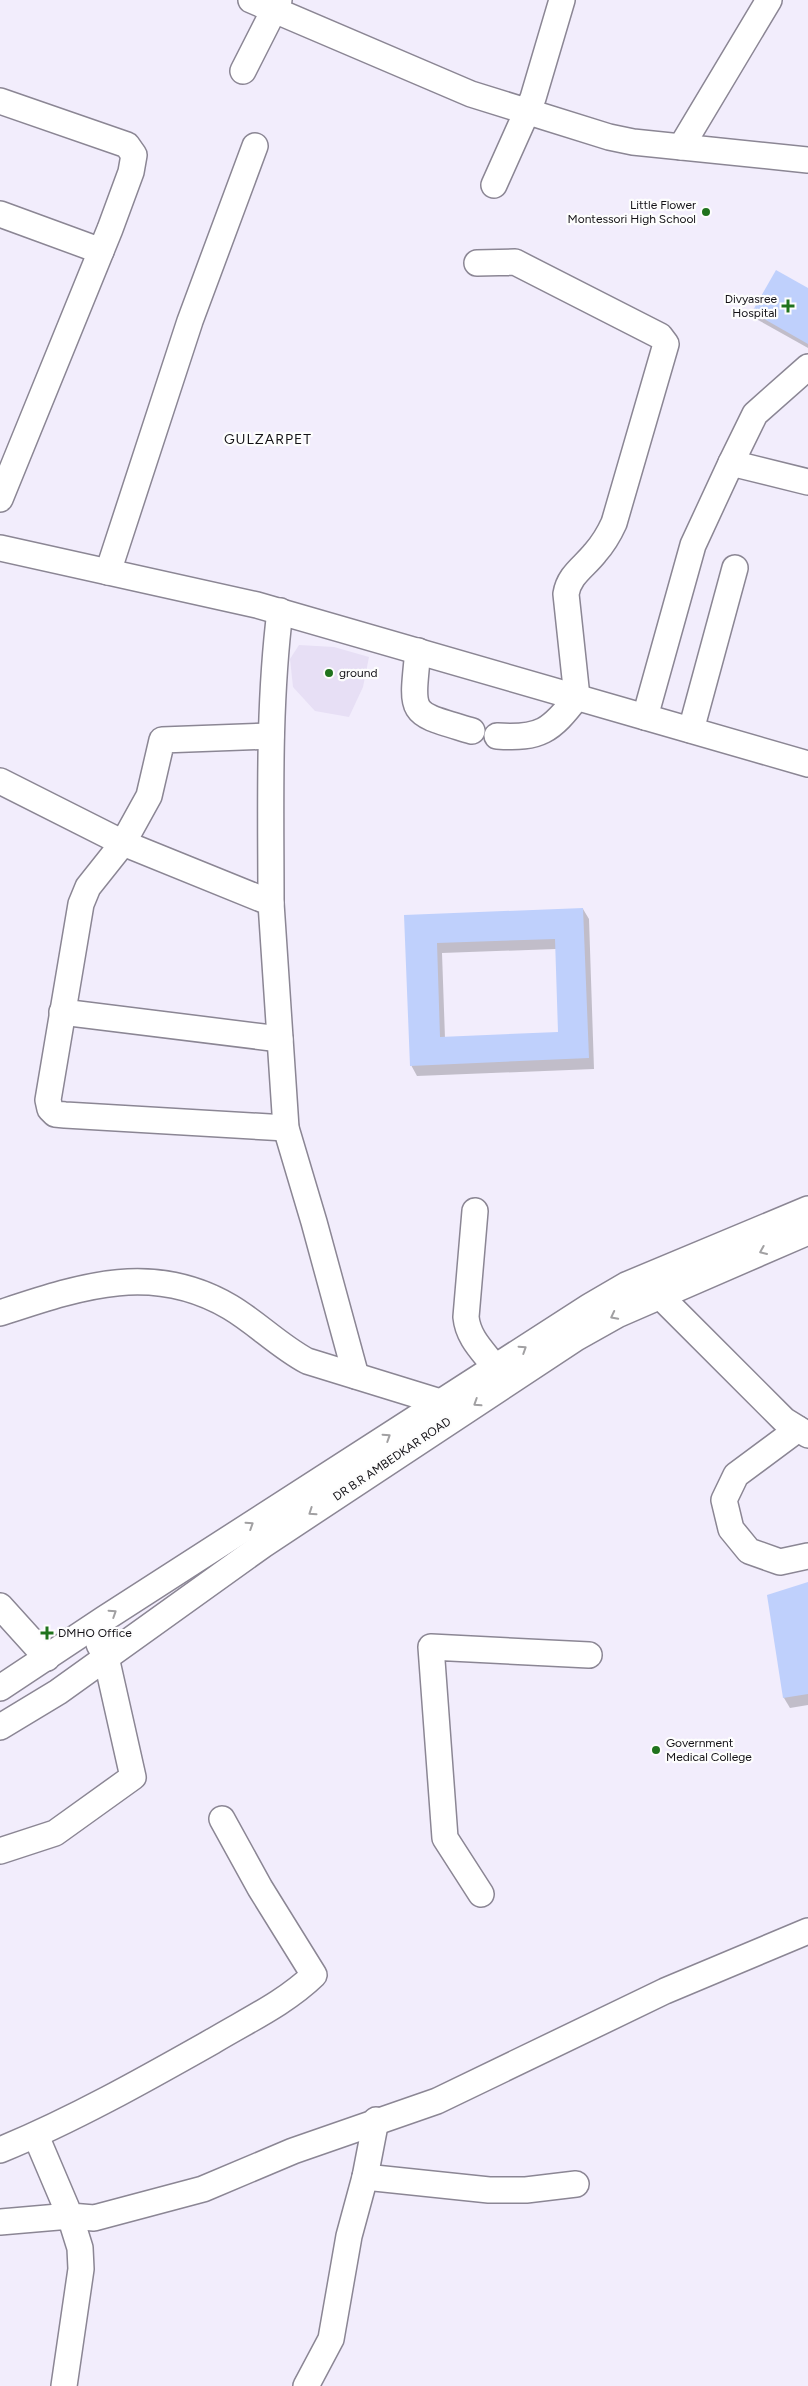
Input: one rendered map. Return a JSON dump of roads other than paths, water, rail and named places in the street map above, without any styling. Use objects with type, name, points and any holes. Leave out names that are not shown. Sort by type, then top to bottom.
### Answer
[{"type":"street","points":[[252,0],[277,5],[471,94],[609,137],[681,147],[808,160]]},
{"type":"street","points":[[494,185],[527,111],[562,0]]},
{"type":"street","points":[[681,147],[769,0]]},
{"type":"street","points":[[243,71],[277,5]]},
{"type":"street","points":[[0,101],[127,145],[134,155],[131,172],[101,251],[0,499]]},
{"type":"street","points":[[108,572],[190,321],[255,146]]},
{"type":"street","points":[[0,214],[101,251]]},
{"type":"street","points":[[477,263],[515,262],[660,336],[666,344],[614,523],[601,545],[572,577],[568,585],[566,594],[577,697],[551,728],[536,735],[497,736]]},
{"type":"street","points":[[645,717],[694,545],[731,463],[755,414],[808,366]]},
{"type":"street","points":[[731,463],[808,482]]},
{"type":"street","points":[[0,548],[280,611],[808,764]]},
{"type":"street","points":[[691,730],[735,568]]},
{"type":"street","points":[[280,611],[273,665],[271,736],[272,904],[286,1128],[356,1376]]},
{"type":"street","points":[[418,651],[413,694],[419,711],[426,717],[472,731]]},
{"type":"street","points":[[271,736],[162,740],[149,796],[122,843],[88,887],[81,904],[48,1100],[50,1109],[55,1114],[286,1128]]},
{"type":"street","points":[[0,782],[122,843],[272,904]]},
{"type":"street","points":[[62,1012],[280,1039]]},
{"type":"street","name":"DR B.R AMBEDKAR ROAD","points":[[0,1688],[90,1629],[448,1410],[617,1315],[652,1287],[808,1209]]},
{"type":"street","points":[[475,1212],[466,1317],[467,1328],[471,1337],[495,1367]]},
{"type":"street","name":"DR B.R AMBEDKAR ROAD","points":[[0,1727],[32,1710],[263,1545],[448,1410],[495,1367],[590,1306],[652,1287],[808,1232]]},
{"type":"street","points":[[0,1313],[95,1285],[144,1281],[171,1284],[196,1291],[229,1306],[293,1354],[308,1361],[356,1376],[448,1410]]},
{"type":"street","points":[[652,1287],[784,1420],[803,1432],[736,1475],[724,1500],[731,1529],[749,1551],[780,1562],[808,1556]]},
{"type":"street","points":[[0,1606],[47,1658]]},
{"type":"street","points":[[0,1851],[55,1833],[133,1777],[106,1657],[90,1629]]},
{"type":"street","points":[[480,1894],[445,1838],[431,1647],[589,1655]]},
{"type":"street","points":[[0,2150],[36,2136],[182,2058],[286,1999],[314,1975],[260,1888],[222,1819]]},
{"type":"street","points":[[0,2222],[70,2216],[94,2218],[203,2189],[376,2120],[436,2101],[665,1990],[808,1930]]},
{"type":"street","points":[[306,2386],[331,2340],[349,2236],[365,2176],[376,2120]]},
{"type":"street","points":[[36,2136],[70,2216],[80,2248],[81,2269],[64,2386]]},
{"type":"street","points":[[365,2176],[488,2190],[526,2190],[576,2184]]},
{"type":"place","name":"Little Flower Montessori High School","points":[[706,212]]},
{"type":"place","name":"Divyasree Hospital","points":[[788,306]]},
{"type":"place","name":"ground","points":[[329,673]]},
{"type":"place","name":"DMHO Office","points":[[47,1633]]},
{"type":"place","name":"Government Medical College","points":[[656,1750]]},
{"type":"district","name":"GULZARPET","points":[[268,439]]}]
